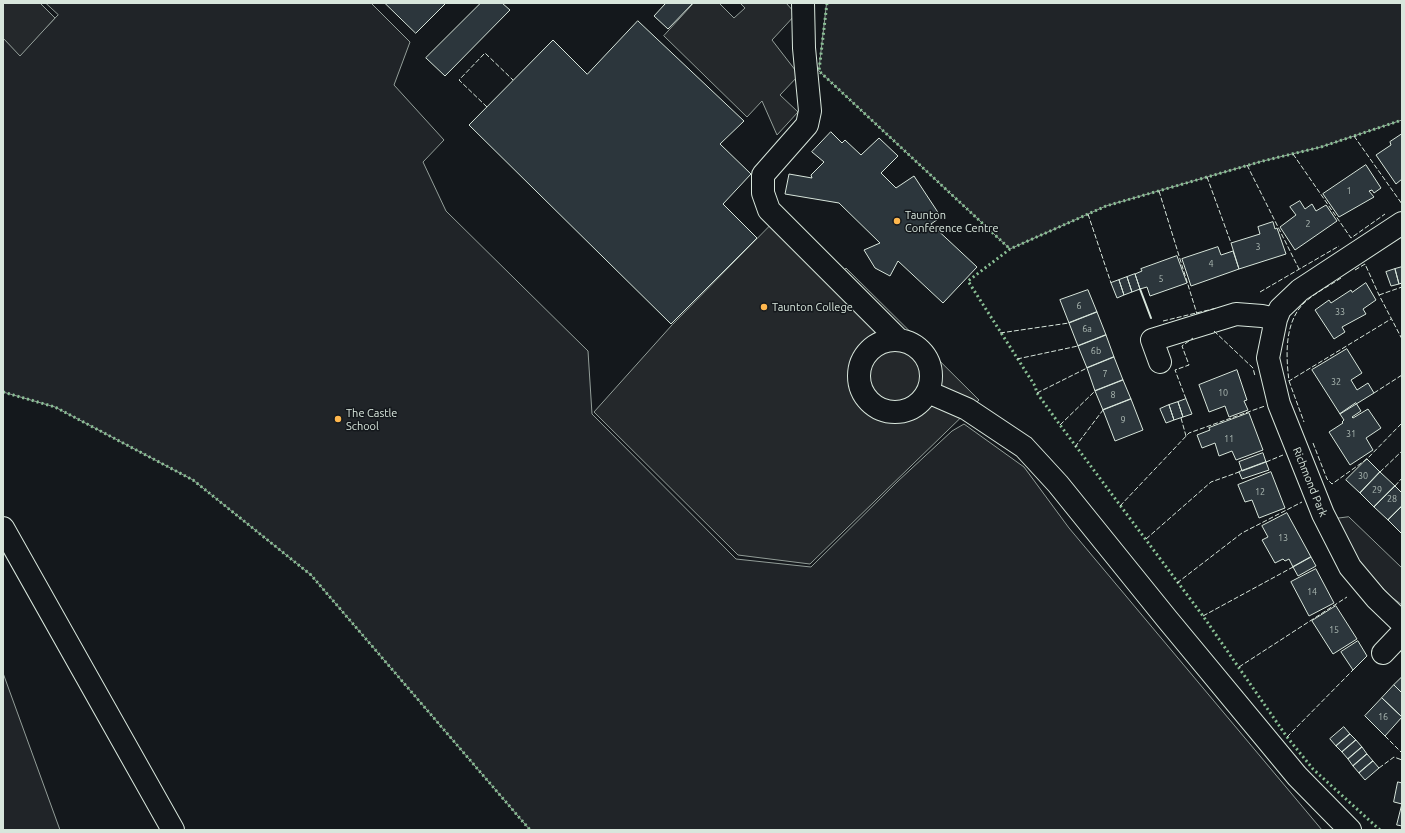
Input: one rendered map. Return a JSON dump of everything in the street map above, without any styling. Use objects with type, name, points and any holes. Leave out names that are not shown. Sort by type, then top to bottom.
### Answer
[{"type":"street","points":[[803,3],[804,48],[810,110],[807,125],[763,175],[763,193],[769,210],[899,340],[915,346],[927,359],[931,370],[931,382],[928,392],[920,402],[909,410],[897,412],[878,408],[869,401],[862,390],[859,377],[860,366],[866,355],[877,345],[889,341],[899,340]]},
{"type":"street","name":"Richmond Park","points":[[1402,223],[1300,290],[1280,309],[1276,320],[1268,358],[1279,404],[1323,514],[1350,567],[1376,598],[1402,623]]},
{"type":"street","points":[[1160,362],[1152,340],[1236,314],[1276,320]]},
{"type":"street","points":[[928,392],[967,409],[1024,447],[1058,484],[1166,619],[1297,776],[1350,830]]},
{"type":"street","points":[[3,528],[173,830]]},
{"type":"street","points":[[1383,653],[1402,633]]},
{"type":"shaded area","points":[[3,3],[40,3],[55,18],[20,56],[3,38]]},
{"type":"shaded area","name":"The Castle School","points":[[46,3],[371,3],[410,42],[394,85],[444,140],[423,162],[446,211],[588,351],[592,414],[736,559],[811,567],[897,482],[952,431],[964,424],[1024,467],[1069,528],[1322,830],[530,830],[311,575],[193,480],[55,407],[3,392],[3,38],[20,55],[58,15]]},
{"type":"shaded area","points":[[694,3],[719,3],[734,18],[745,8],[740,3],[786,3],[796,14],[772,40],[799,75],[780,95],[798,112],[777,135],[762,101],[747,117],[664,36]]},
{"type":"shaded area","points":[[827,3],[1402,3],[1402,120],[1321,147],[1263,161],[1106,206],[1010,249],[819,71]]},
{"type":"shaded area","points":[[770,226],[831,284],[846,268],[979,400],[810,564],[738,555],[594,412],[672,325]]},
{"type":"shaded area","points":[[1349,517],[1402,568],[1402,605],[1389,595],[1350,549],[1334,519]]},
{"type":"shaded area","points":[[3,673],[60,830],[3,830]]},
{"type":"building","points":[[385,3],[446,3],[416,33]]},
{"type":"building","points":[[481,3],[502,3],[510,10],[445,76],[426,58]]},
{"type":"building","points":[[664,3],[693,3],[668,29],[654,16],[665,4]]},
{"type":"building","points":[[638,21],[744,121],[720,144],[751,174],[723,204],[757,238],[671,324],[469,125],[553,40],[587,74]]},
{"type":"building","name":"Taunton Conference Centre","points":[[831,132],[842,143],[845,140],[861,155],[879,138],[898,156],[881,173],[896,188],[914,176],[941,217],[931,224],[977,267],[943,303],[898,261],[890,276],[875,268],[864,250],[880,243],[839,203],[785,194],[789,174],[812,178],[811,175],[824,162],[812,152]]},
{"type":"building","points":[[1402,134],[1402,179],[1396,184],[1376,155],[1391,145],[1390,142]]},
{"type":"building","points":[[1366,165],[1381,188],[1374,193],[1372,190],[1369,191],[1374,197],[1339,217],[1323,194]]},
{"type":"building","points":[[1300,201],[1305,209],[1312,204],[1316,211],[1326,205],[1337,221],[1295,250],[1280,227],[1296,215],[1290,207]]},
{"type":"building","points":[[1273,222],[1275,229],[1277,228],[1286,254],[1239,269],[1231,243],[1260,234],[1258,227]]},
{"type":"building","points":[[1218,247],[1221,255],[1233,251],[1239,269],[1191,286],[1182,259]]},
{"type":"building","points":[[1177,256],[1187,283],[1150,296],[1147,287],[1140,289],[1135,274],[1142,271],[1141,269]]},
{"type":"building","points":[[1402,267],[1402,283],[1399,284],[1395,269]]},
{"type":"building","points":[[1395,269],[1399,284],[1391,286],[1386,272]]},
{"type":"building","points":[[1135,274],[1140,289],[1132,292],[1127,277]]},
{"type":"building","points":[[1127,277],[1132,292],[1124,295],[1119,280]]},
{"type":"building","points":[[1119,280],[1124,295],[1117,298],[1111,283]]},
{"type":"building","points":[[1366,283],[1376,300],[1363,309],[1366,314],[1342,327],[1345,332],[1334,339],[1315,310],[1329,300],[1331,303],[1351,290],[1352,292]]},
{"type":"building","points":[[1088,290],[1097,312],[1069,323],[1060,300]]},
{"type":"building","points":[[1097,312],[1106,335],[1078,346],[1069,323]]},
{"type":"building","points":[[1106,335],[1114,357],[1087,368],[1078,346]]},
{"type":"building","points":[[1347,349],[1362,373],[1351,380],[1357,390],[1368,383],[1374,393],[1340,414],[1312,370]]},
{"type":"building","points":[[1114,357],[1123,380],[1095,391],[1087,368]]},
{"type":"building","points":[[1237,370],[1247,400],[1244,401],[1248,410],[1229,417],[1225,406],[1209,412],[1199,385]]},
{"type":"building","points":[[1123,380],[1131,399],[1103,410],[1095,391]]},
{"type":"building","points":[[1131,399],[1143,430],[1115,441],[1103,410]]},
{"type":"building","points":[[1186,399],[1192,414],[1183,417],[1178,402]]},
{"type":"building","points":[[1178,402],[1183,417],[1174,420],[1169,405]]},
{"type":"building","points":[[1356,403],[1361,411],[1352,417],[1353,418],[1368,409],[1381,428],[1366,438],[1373,450],[1350,465],[1329,432],[1343,423],[1342,422],[1344,420],[1340,414]]},
{"type":"building","points":[[1169,405],[1174,420],[1166,423],[1160,409]]},
{"type":"building","points":[[1249,413],[1263,450],[1236,460],[1232,451],[1219,456],[1215,443],[1202,448],[1197,435],[1210,430],[1209,428]]},
{"type":"building","points":[[1263,453],[1266,462],[1242,471],[1239,462]]},
{"type":"building","points":[[1367,459],[1380,472],[1360,493],[1346,480]]},
{"type":"building","points":[[1266,462],[1269,470],[1242,479],[1239,472]]},
{"type":"building","points":[[1271,472],[1285,508],[1259,518],[1252,500],[1245,502],[1238,485]]},
{"type":"building","points":[[1380,472],[1395,486],[1374,507],[1360,493]]},
{"type":"building","points":[[1395,486],[1402,493],[1402,506],[1388,520],[1374,507]]},
{"type":"building","points":[[1402,506],[1402,534],[1388,520]]},
{"type":"building","points":[[1287,513],[1311,557],[1293,567],[1289,559],[1285,561],[1283,559],[1275,563],[1262,540],[1268,537],[1262,526]]},
{"type":"building","points":[[1311,557],[1316,566],[1298,576],[1293,567]]},
{"type":"building","points":[[1316,569],[1334,603],[1309,616],[1291,582]]},
{"type":"building","points":[[1336,606],[1357,639],[1333,654],[1312,621]]},
{"type":"building","points":[[1358,641],[1367,656],[1353,670],[1341,652]]},
{"type":"building","points":[[1402,677],[1402,693],[1394,685]]},
{"type":"building","points":[[1394,685],[1402,693],[1402,717],[1382,698]]},
{"type":"building","points":[[1382,698],[1402,717],[1385,736],[1365,716]]},
{"type":"building","points":[[1344,727],[1350,734],[1336,746],[1330,739]]},
{"type":"building","points":[[1350,734],[1356,740],[1342,752],[1336,746]]},
{"type":"building","points":[[1356,740],[1362,747],[1348,759],[1342,752]]},
{"type":"building","points":[[1362,747],[1367,754],[1353,766],[1348,759]]},
{"type":"building","points":[[1367,754],[1373,761],[1359,773],[1353,766]]},
{"type":"building","points":[[1373,761],[1379,768],[1365,780],[1359,773]]},
{"type":"building","points":[[1398,782],[1402,783],[1402,804],[1394,802]]},
{"type":"building","points":[[1402,804],[1402,826],[1397,825]]},
{"type":"hedge","points":[[827,3],[819,71],[1010,249]]},
{"type":"hedge","points":[[1380,830],[1313,769],[1287,737],[1203,616],[1037,393],[1035,386],[968,281],[1010,249],[1106,206],[1263,161],[1321,147],[1402,120]]},
{"type":"hedge","points":[[3,392],[55,407],[193,480],[311,575],[530,830]]},
{"type":"fence","points":[[487,107],[459,80],[485,53],[513,80]]},
{"type":"fence","points":[[1354,136],[1402,204]]},
{"type":"fence","points":[[1293,154],[1351,238],[1385,214]]},
{"type":"fence","points":[[1247,165],[1299,269]]},
{"type":"fence","points":[[1207,177],[1231,243]]},
{"type":"fence","points":[[1159,191],[1197,314]]},
{"type":"fence","points":[[1088,214],[1111,283]]},
{"type":"fence","points":[[1260,292],[1339,246]]},
{"type":"fence","points":[[1355,270],[1365,264],[1402,339]]},
{"type":"fence","points":[[1341,278],[1311,297],[1303,304],[1292,321],[1289,331],[1287,351],[1289,381],[1391,319]]},
{"type":"fence","points":[[1379,295],[1402,287]]},
{"type":"fence","points":[[1163,321],[1217,308]]},
{"type":"fence","points":[[1000,333],[1069,323]]},
{"type":"fence","points":[[1214,331],[1253,368],[1255,376]]},
{"type":"fence","points":[[1186,399],[1175,370],[1189,365],[1182,346],[1193,338]]},
{"type":"fence","points":[[1017,359],[1078,346]]},
{"type":"fence","points":[[1037,393],[1087,368]]},
{"type":"fence","points":[[1374,393],[1402,375]]},
{"type":"fence","points":[[1289,381],[1304,422]]},
{"type":"fence","points":[[1060,425],[1095,391]]},
{"type":"fence","points":[[1120,506],[1189,433],[1265,406]]},
{"type":"fence","points":[[1075,447],[1103,410]]},
{"type":"fence","points":[[1181,418],[1186,436]]},
{"type":"fence","points":[[1313,443],[1327,479],[1332,484],[1367,459],[1402,423]]},
{"type":"fence","points":[[1380,472],[1402,451]]},
{"type":"fence","points":[[1266,462],[1283,455]]},
{"type":"fence","points":[[1146,539],[1211,482],[1239,472]]},
{"type":"fence","points":[[1395,486],[1402,478]]},
{"type":"fence","points":[[1177,583],[1242,533],[1302,502]]},
{"type":"fence","points":[[1203,616],[1293,567]]},
{"type":"fence","points":[[1239,667],[1347,597]]},
{"type":"fence","points":[[1287,737],[1353,670]]},
{"type":"fence","points":[[1385,736],[1402,753]]},
{"type":"fence","points":[[1379,768],[1394,757],[1402,760]]},
{"type":"wall","points":[[1140,289],[1151,318]]},
{"type":"place","name":"Taunton Conference Centre","points":[[897,221]]},
{"type":"place","name":"Taunton College","points":[[764,307]]},
{"type":"place","name":"The Castle School","points":[[338,419]]}]
